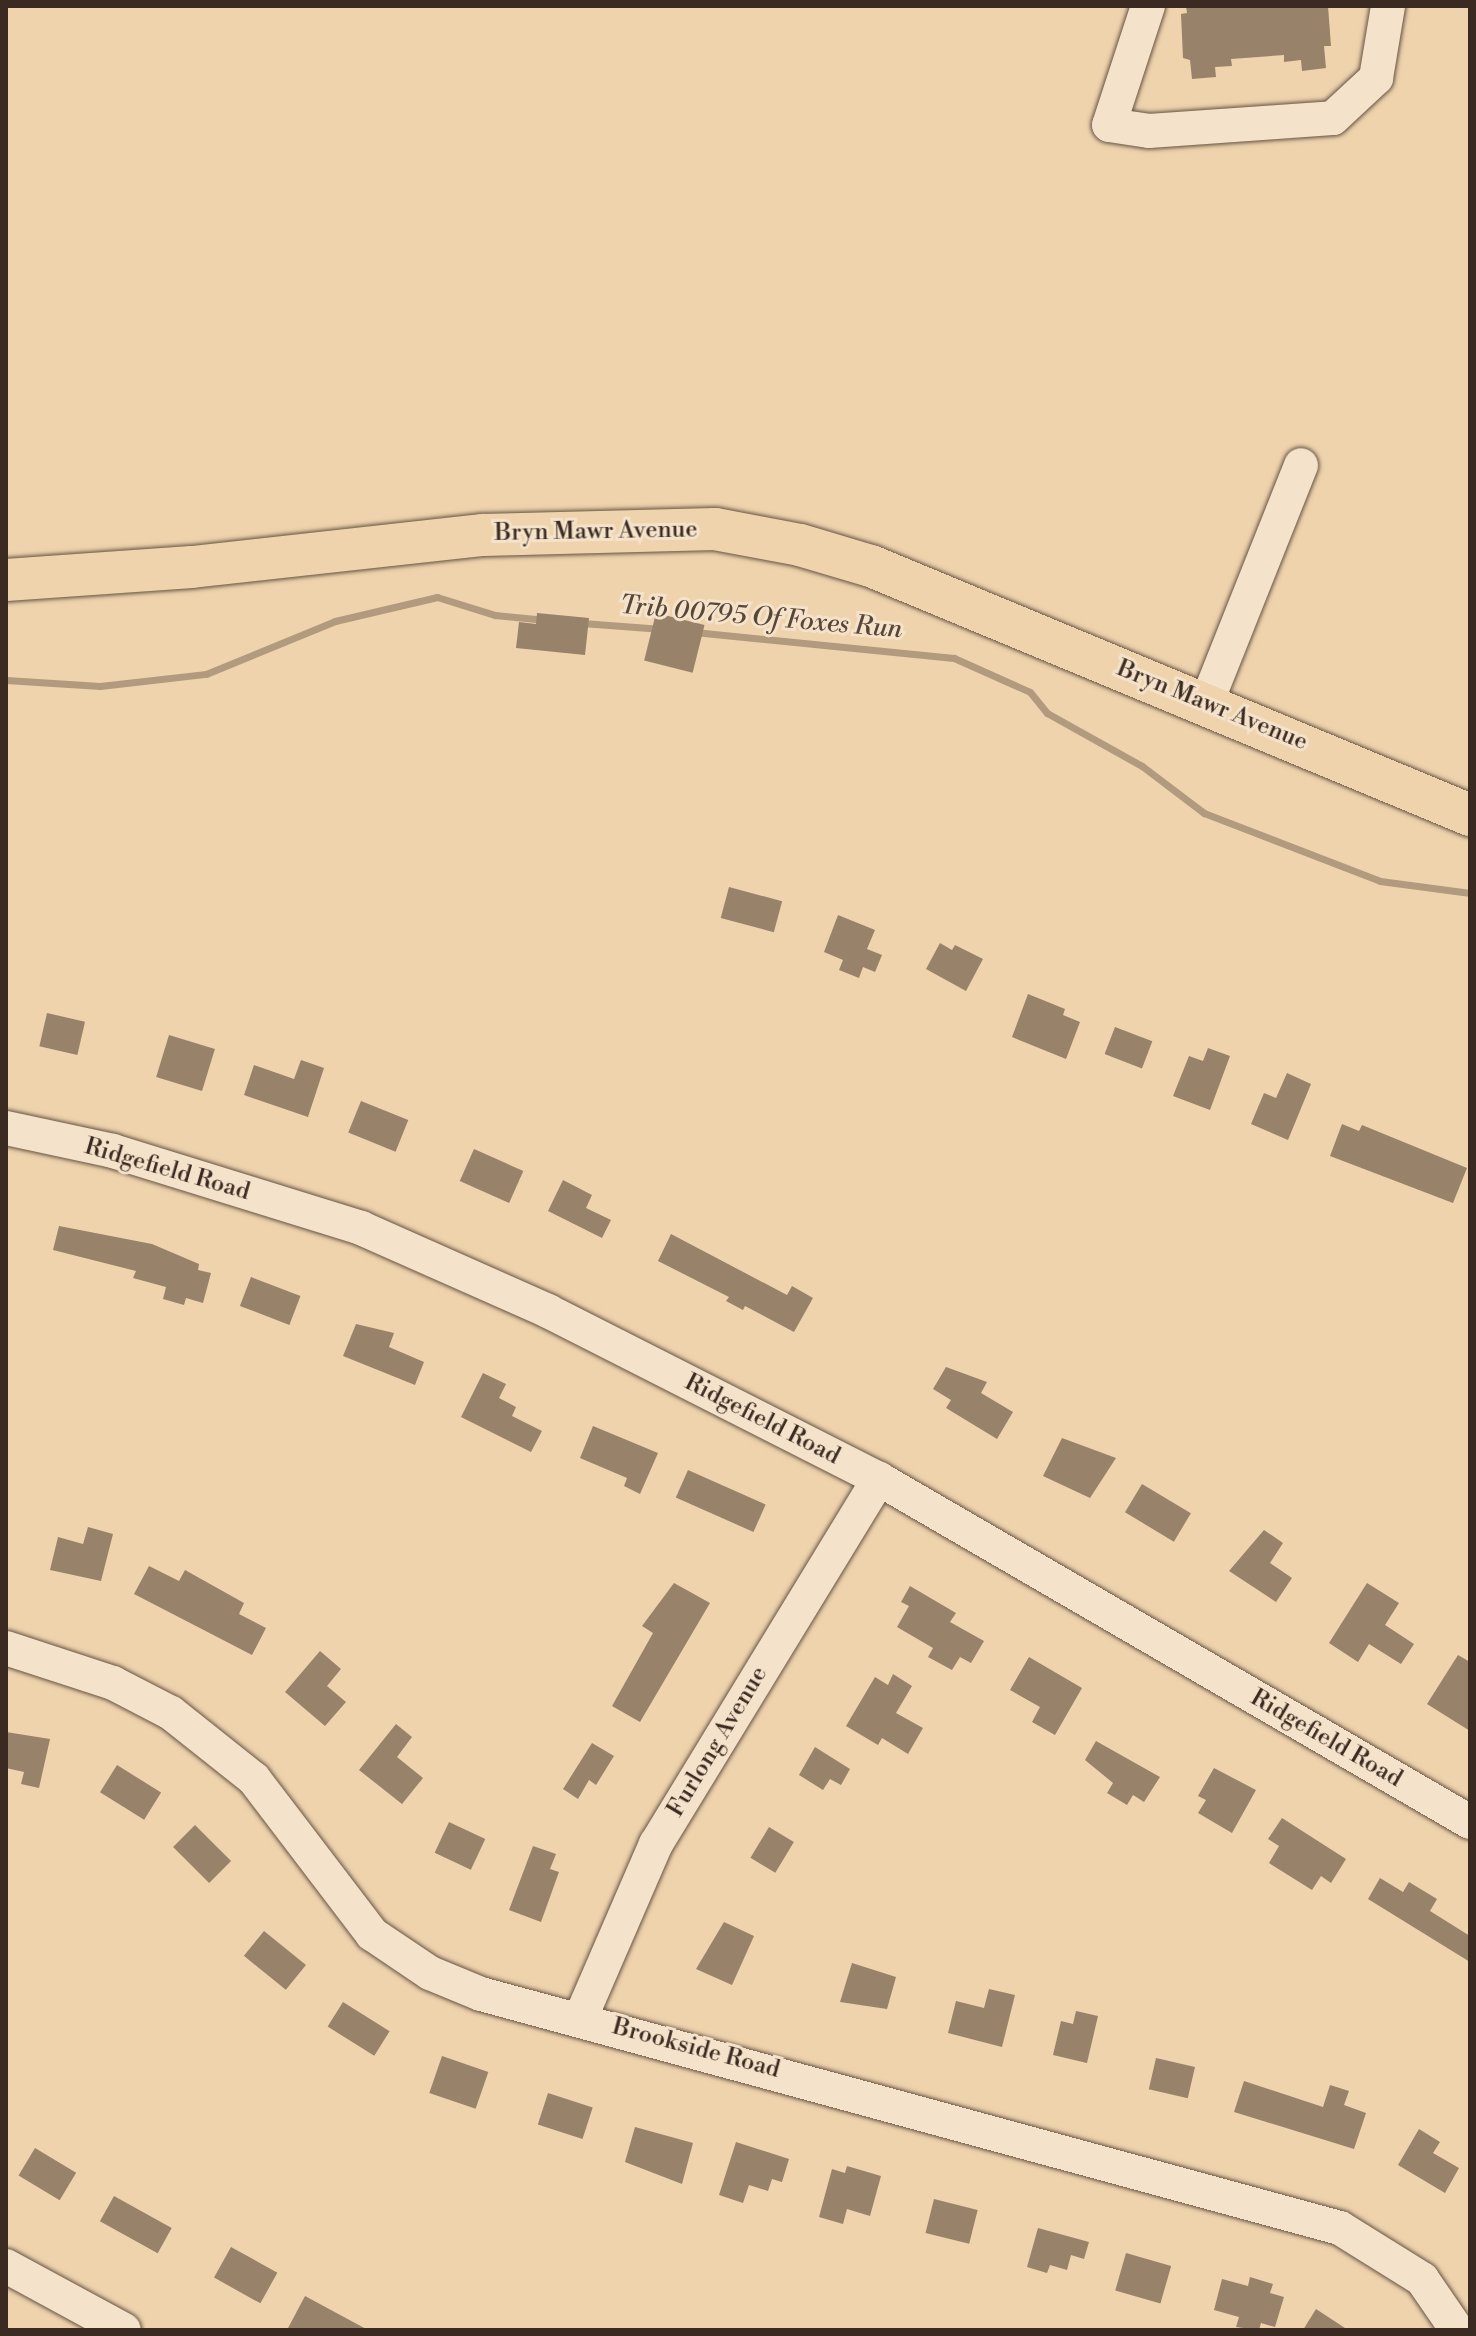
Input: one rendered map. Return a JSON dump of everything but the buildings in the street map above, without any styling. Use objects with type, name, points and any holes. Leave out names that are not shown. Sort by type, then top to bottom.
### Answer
[{"type":"main road","name":"Bryn Mawr Avenue","points":[[6,580],[192,567],[483,535],[715,529],[800,545],[871,566],[1470,815]]},
{"type":"street","points":[[1148,6],[1109,125],[1149,131],[1333,118],[1376,78],[1388,6]]},
{"type":"street","points":[[1206,704],[1301,465]]},
{"type":"street","name":"Ridgefield Road","points":[[6,1128],[113,1151],[361,1228],[548,1311],[879,1479],[1470,1822]]},
{"type":"street","name":"Furlong Avenue","points":[[581,2017],[656,1844],[879,1479]]},
{"type":"street","name":"Brookside Road","points":[[6,1648],[113,1683],[171,1713],[254,1779],[286,1814],[347,1903],[392,1952],[481,1994],[581,2017],[1340,2228],[1422,2279],[1457,2330]]},
{"type":"street","points":[[6,2266],[124,2330]]},
{"type":"waterway","name":"Trib 00795 Of Foxes Run","points":[[6,680],[100,686],[206,674],[335,621],[437,597],[495,615],[546,620]]},
{"type":"waterway","name":"Trib 00795 Of Foxes Run","points":[[582,623],[662,629]]},
{"type":"waterway","name":"Trib 00795 Of Foxes Run","points":[[694,632],[954,658],[1030,692],[1047,713],[1142,766],[1204,813],[1380,881],[1470,893]]}]
